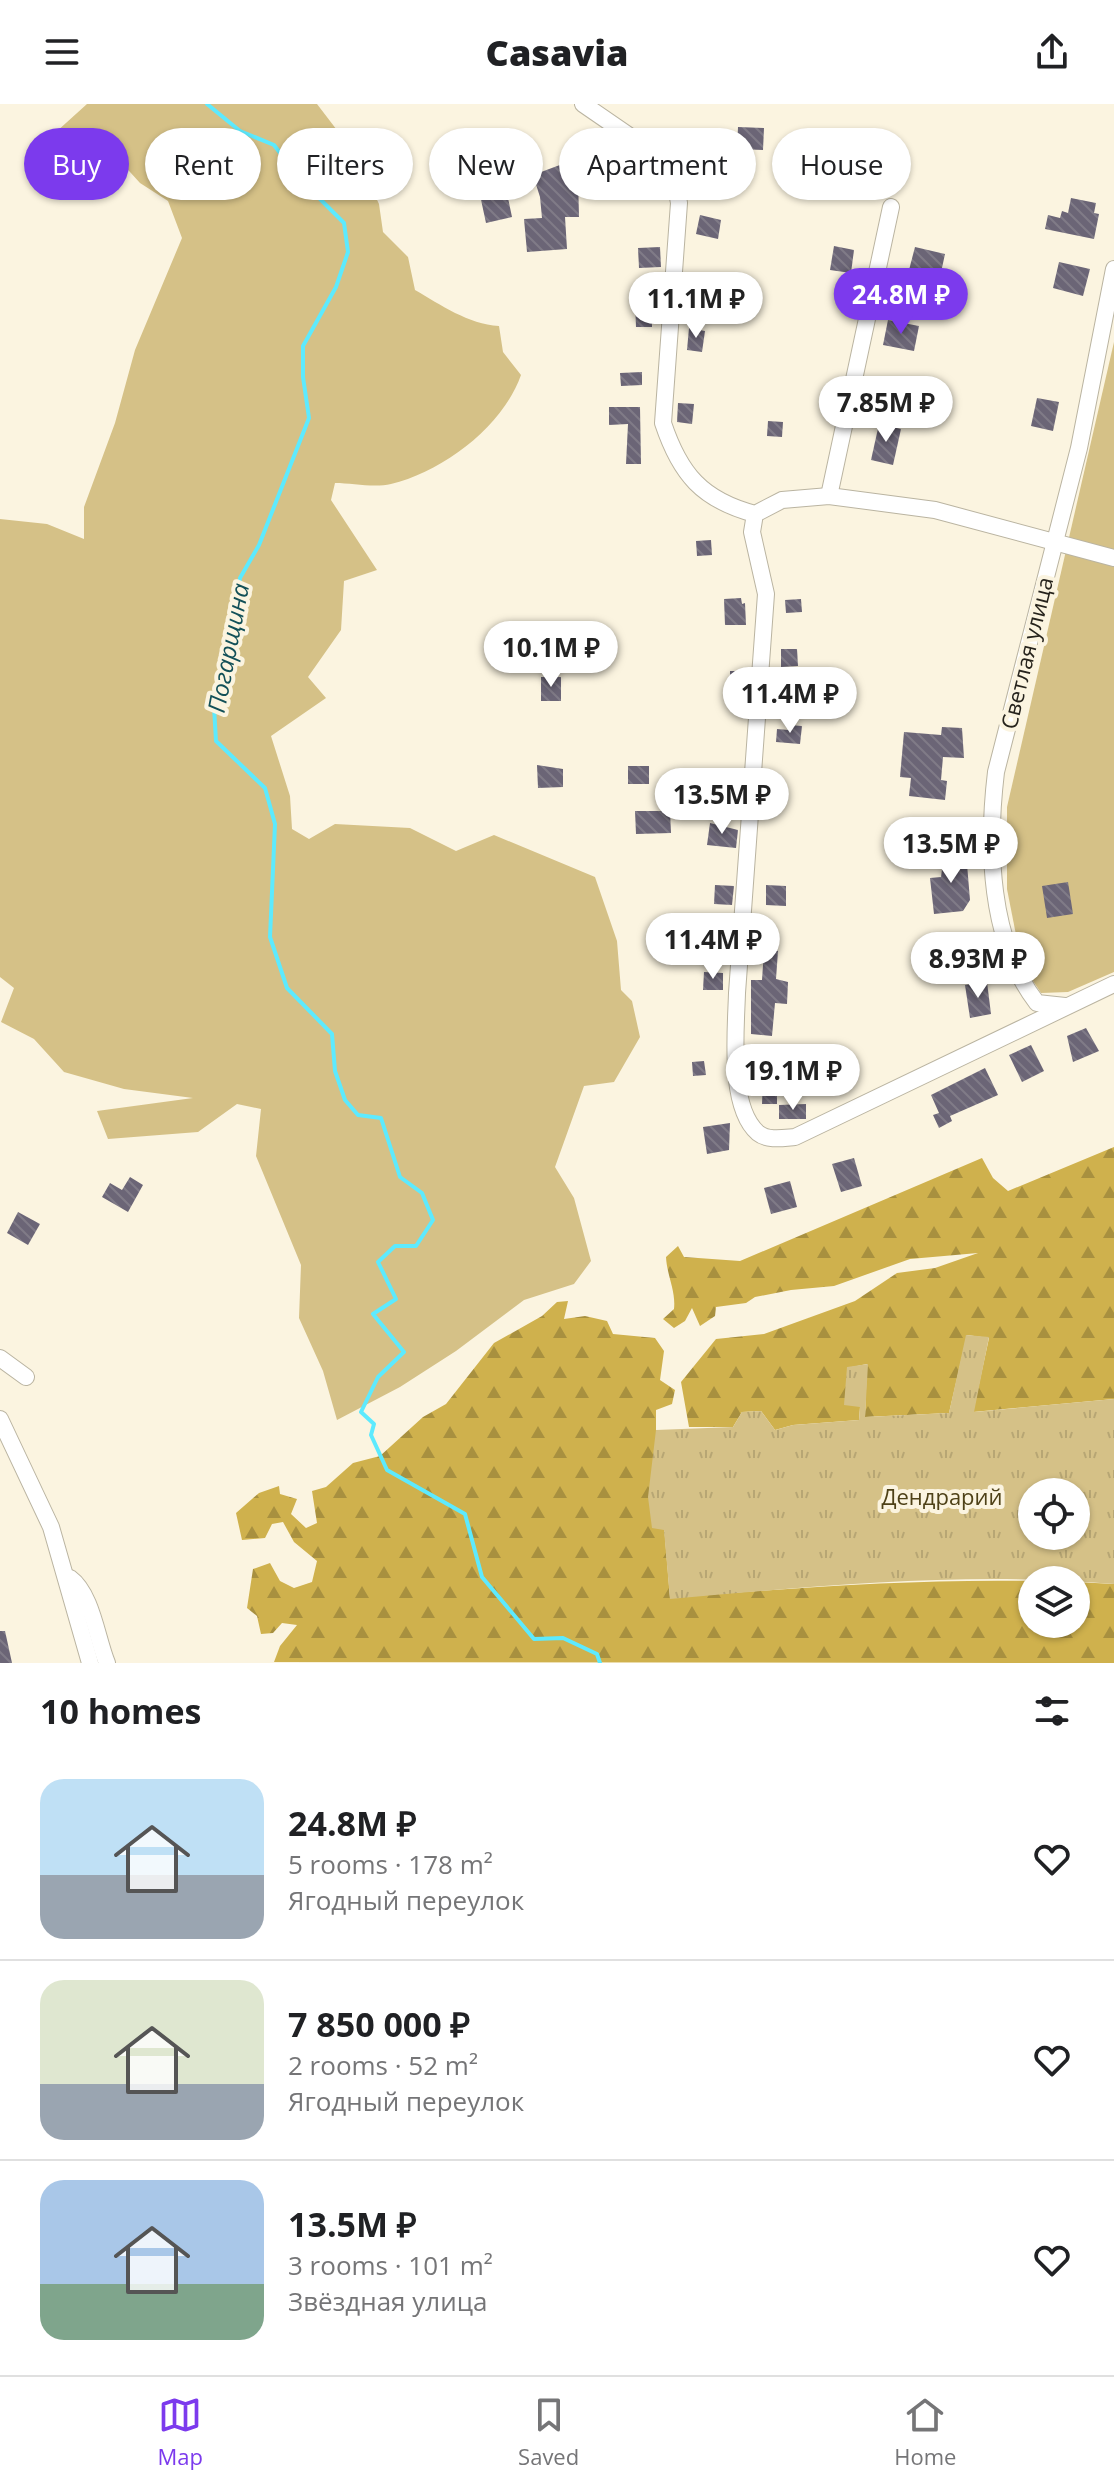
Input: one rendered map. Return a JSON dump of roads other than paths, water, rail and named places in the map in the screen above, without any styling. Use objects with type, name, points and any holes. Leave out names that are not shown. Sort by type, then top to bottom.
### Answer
[{"type":"street","points":[[583,104],[660,157],[674,175],[679,203],[663,423],[672,450],[701,491],[726,506],[755,514],[782,500],[829,496],[935,510],[1114,558]]},
{"type":"street","points":[[829,496],[891,207]]},
{"type":"street","name":"Светлая улица","points":[[1066,1006],[1037,1003],[1018,979],[998,910],[990,818],[996,772],[1079,448],[1114,269]]},
{"type":"street","points":[[755,514],[752,532],[766,594],[737,993],[736,1050],[745,1116],[760,1135],[777,1139],[795,1137],[1114,984]]},
{"type":"street","points":[[0,1358],[26,1377]]},
{"type":"street","points":[[0,1419],[51,1527],[90,1663]]},
{"type":"street","points":[[0,1459],[21,1462]]},
{"type":"street","points":[[64,1573],[77,1582],[107,1663]]},
{"type":"waterway","name":"Погарщина","points":[[207,104],[240,131],[274,145],[300,179],[344,223],[348,252],[336,287],[303,346],[303,377],[309,418],[259,545],[240,578],[227,666],[214,707],[216,741],[265,788],[275,824],[270,937],[287,988],[332,1034],[335,1071],[345,1100],[358,1115],[381,1118],[400,1177],[422,1193],[433,1220],[416,1246],[395,1246],[378,1262],[396,1299],[373,1314],[404,1352],[378,1377],[361,1412],[374,1424],[371,1435],[387,1470],[465,1514],[482,1577],[534,1639],[563,1638],[597,1654],[600,1663]]},
{"type":"park label","name":"Дендрарий","points":[[942,1497]]}]
